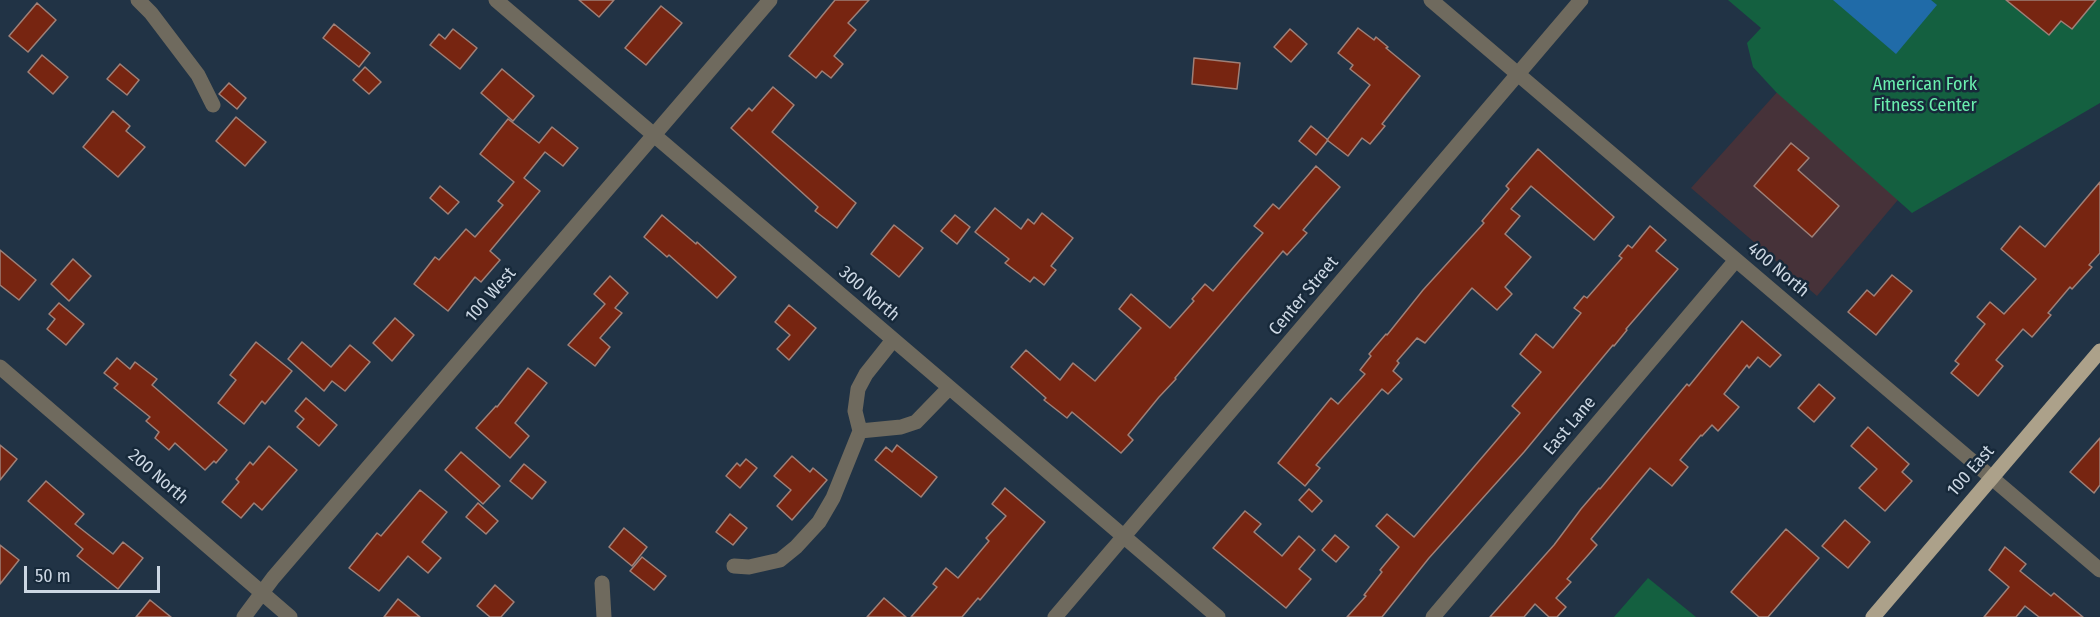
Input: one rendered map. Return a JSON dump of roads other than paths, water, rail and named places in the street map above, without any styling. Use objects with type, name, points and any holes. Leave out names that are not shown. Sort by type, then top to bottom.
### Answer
[{"type":"main road","name":"100 East","points":[[1873,617],[2100,351]]},
{"type":"street","points":[[138,0],[151,13],[198,75],[213,105]]},
{"type":"street","name":"300 North","points":[[496,0],[1218,617]]},
{"type":"street","name":"100 West","points":[[244,617],[262,593],[770,0]]},
{"type":"street","name":"400 North","points":[[1431,0],[2100,570]]},
{"type":"street","name":"Center Street","points":[[1056,617],[1581,0]]},
{"type":"street","name":"East Lane","points":[[1433,617],[1736,260]]},
{"type":"street","points":[[734,566],[749,567],[780,560],[819,522],[833,498],[860,431],[855,411],[858,389],[866,374],[893,340]]},
{"type":"street","name":"200 North","points":[[0,367],[290,617]]},
{"type":"street","points":[[860,431],[901,427],[916,422],[949,387]]},
{"type":"street","points":[[602,583],[604,617]]},
{"type":"water","points":[[1833,0],[1931,0],[1937,5],[1896,54]]},
{"type":"park label","name":"American Fork Fitness Center","points":[[1925,95]]}]
